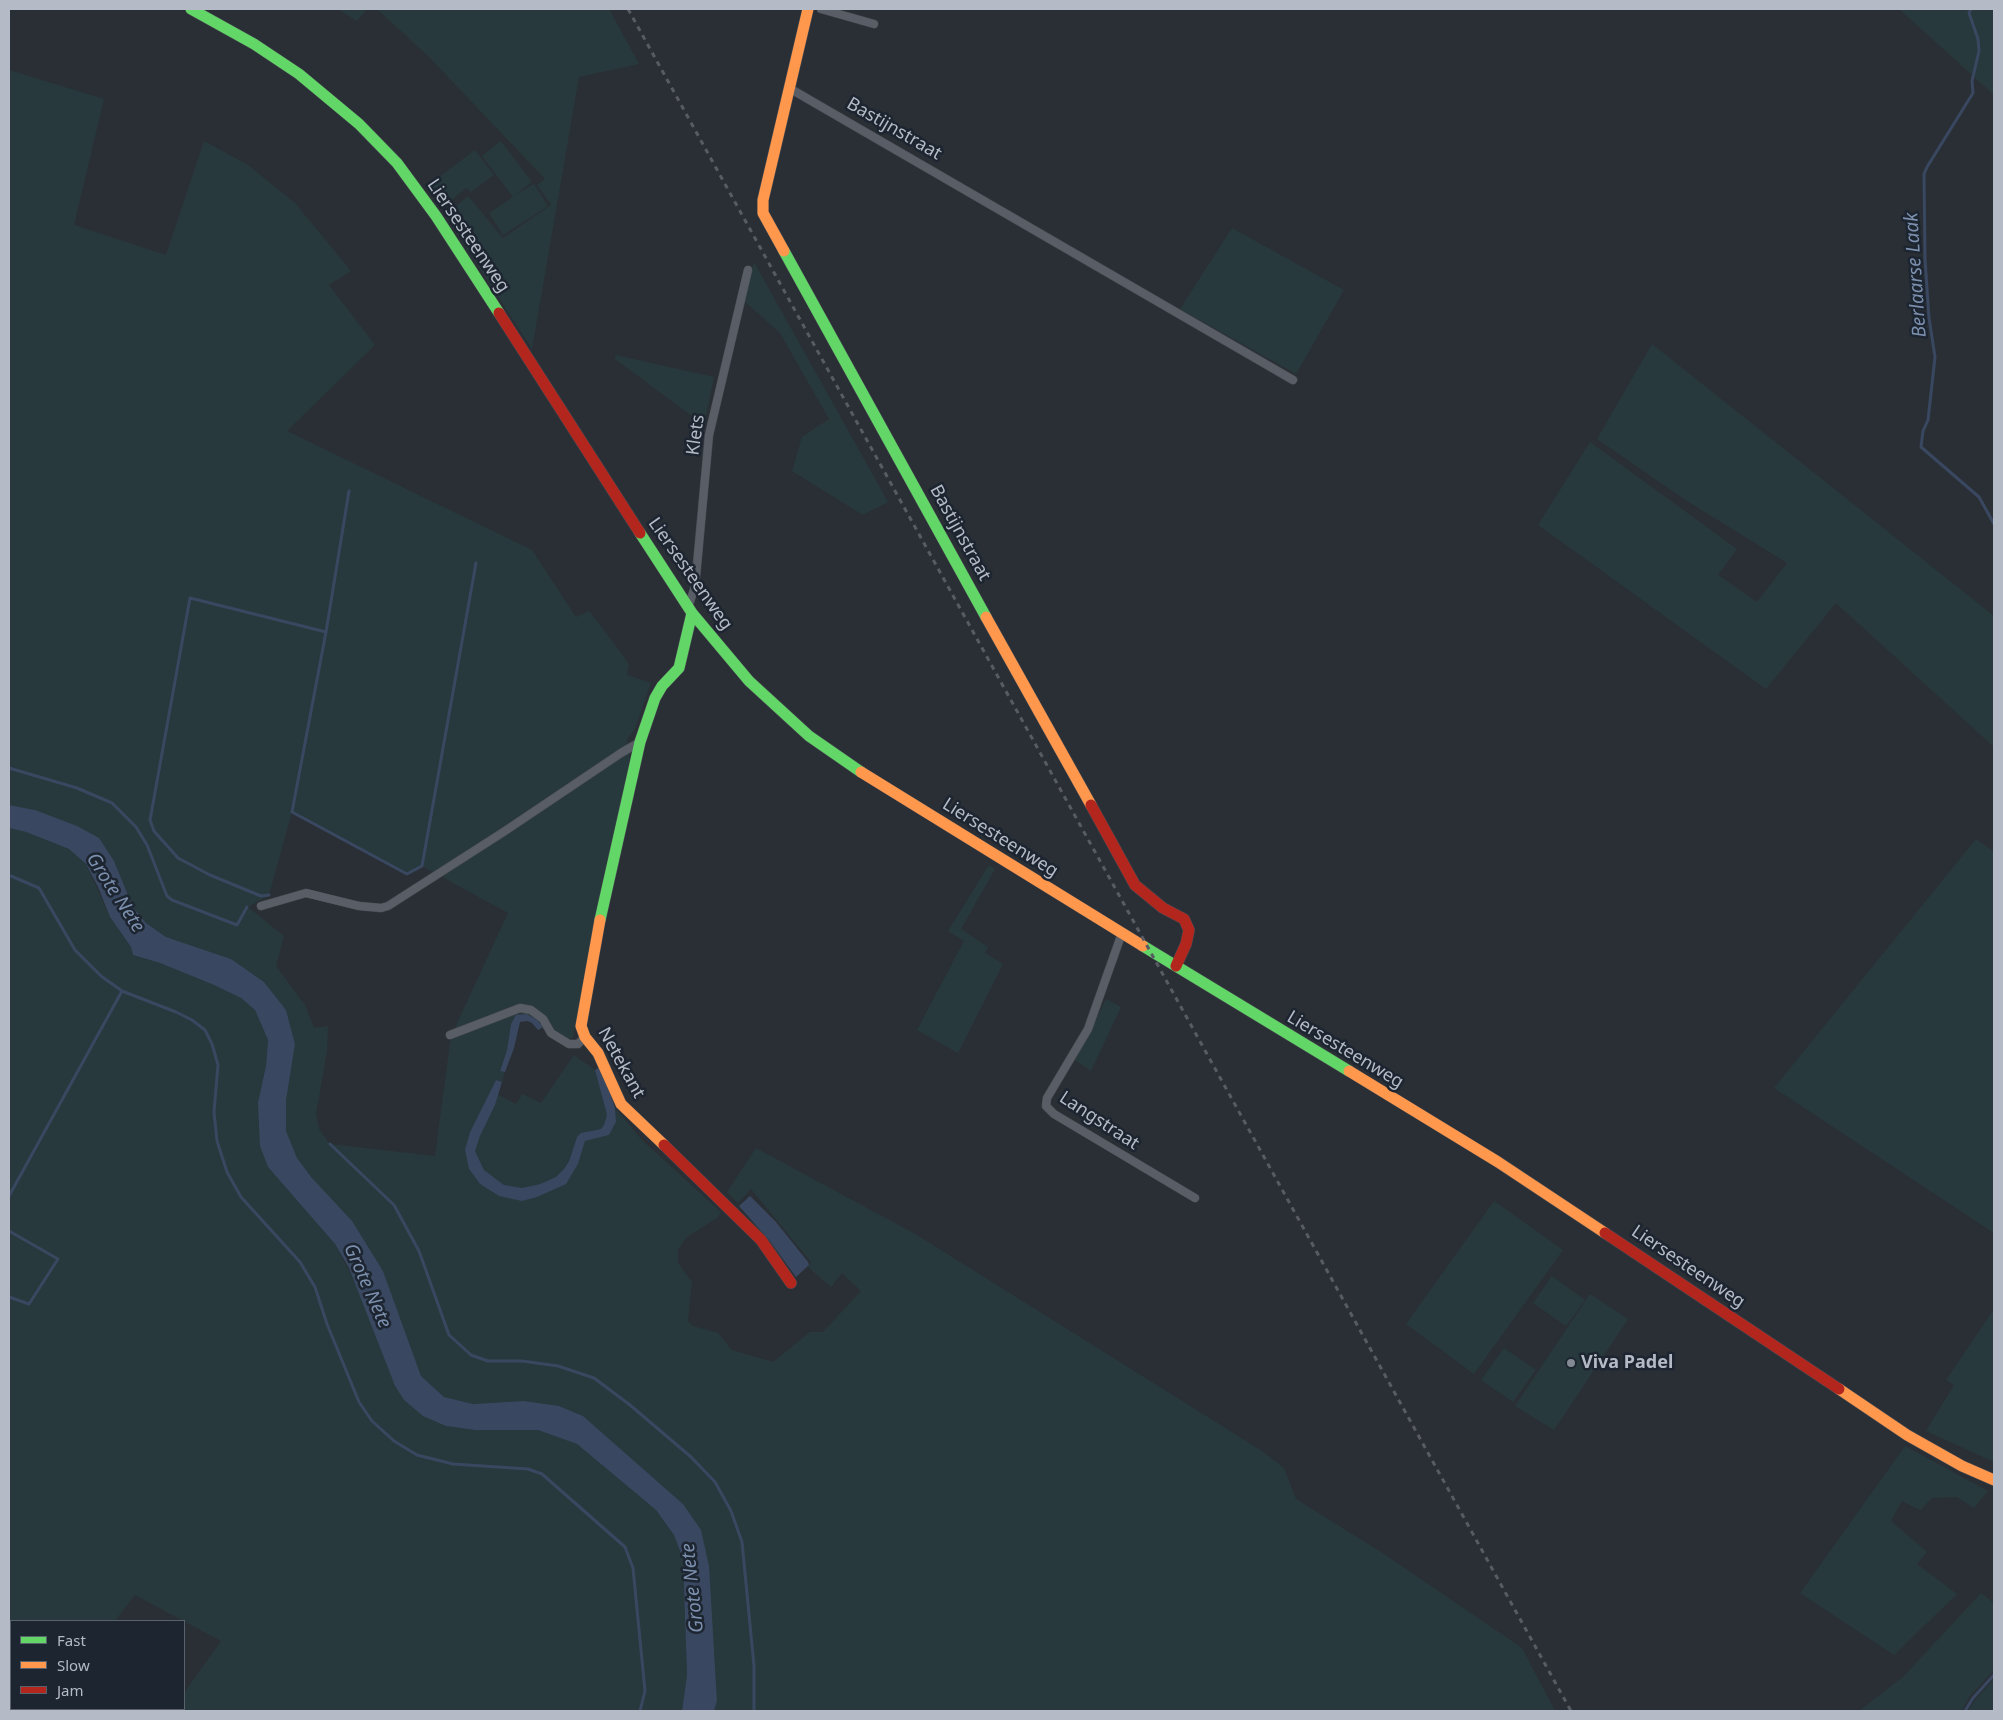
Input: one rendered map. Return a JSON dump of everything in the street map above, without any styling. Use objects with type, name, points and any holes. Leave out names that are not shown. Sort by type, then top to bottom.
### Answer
[{"type":"street","name":"Liersesteenweg","points":[[191,9],[254,44],[299,74],[359,124],[397,163],[436,216],[690,610],[749,681],[809,736],[873,780],[1498,1162],[1907,1436],[1962,1466],[1994,1480]]},
{"type":"street","name":"Bastijnstraat","points":[[808,9],[763,200],[763,213],[1135,885],[1163,908],[1176,913],[1184,919],[1189,930],[1186,944],[1176,966]]},
{"type":"street","points":[[821,9],[874,24]]},
{"type":"street","name":"Bastijnstraat","points":[[789,88],[1293,380]]},
{"type":"street","name":"Klets","points":[[690,610],[695,588],[709,435],[748,270]]},
{"type":"street","name":"Netekant","points":[[690,610],[679,668],[662,686],[655,698],[640,742],[593,948],[581,1026],[585,1037],[598,1053],[621,1104],[744,1222],[760,1240],[791,1283]]},
{"type":"street","points":[[261,906],[306,893],[359,906],[381,908],[401,900],[640,742]]},
{"type":"street","name":"Langstraat","points":[[1122,933],[1088,1029],[1047,1098],[1046,1106],[1054,1114],[1195,1198]]},
{"type":"street","points":[[450,1035],[520,1008],[531,1010],[542,1020],[551,1033],[569,1044],[578,1044],[585,1037]]},
{"type":"shaded area","points":[[338,9],[367,9],[357,21]]},
{"type":"shaded area","points":[[377,9],[609,9],[639,64],[579,77],[532,349],[445,215],[468,196],[503,238],[551,205],[537,185],[545,179],[429,57]]},
{"type":"shaded area","points":[[1899,9],[1994,9],[1994,95]]},
{"type":"shaded area","points":[[9,70],[104,99],[74,225],[166,255],[204,141],[248,165],[295,203],[351,271],[329,285],[375,345],[287,431],[532,550],[576,617],[589,611],[610,638],[629,664],[627,675],[651,683],[634,731],[627,739],[630,764],[589,950],[573,1038],[566,1039],[543,1027],[537,1020],[527,1014],[516,1015],[511,1024],[507,1050],[500,1070],[505,1072],[502,1082],[496,1080],[470,1132],[469,1169],[480,1184],[499,1196],[565,1184],[578,1164],[585,1141],[609,1135],[614,1126],[615,1108],[643,1141],[721,1212],[717,1218],[687,1237],[678,1250],[678,1263],[692,1282],[688,1321],[693,1326],[718,1333],[732,1350],[773,1362],[810,1332],[823,1332],[861,1291],[842,1273],[831,1287],[808,1267],[811,1262],[751,1189],[738,1203],[727,1192],[756,1148],[917,1235],[1262,1451],[1284,1468],[1296,1499],[1381,1552],[1522,1648],[1555,1711],[714,1711],[717,1701],[714,1651],[683,1504],[583,1416],[559,1406],[524,1401],[473,1404],[444,1397],[421,1376],[383,1271],[297,1158],[285,1131],[286,1101],[295,1044],[286,1010],[264,982],[231,959],[166,937],[146,923],[133,907],[114,861],[35,810],[9,805]],"holes":[[[292,812],[407,874],[422,866],[508,913],[451,1036],[435,1156],[330,1144],[319,1129],[316,1114],[327,1051],[328,1026],[314,1028],[305,1005],[276,966],[284,936],[248,907],[269,895]]]},
{"type":"shaded area","points":[[501,141],[532,182],[515,195],[534,184],[548,206],[503,235],[489,213],[513,197],[482,156]]},
{"type":"shaded area","points":[[475,150],[494,175],[471,192],[466,188],[442,208],[426,187]]},
{"type":"shaded area","points":[[1232,228],[1344,290],[1296,374],[1180,309]]},
{"type":"shaded area","points":[[754,262],[888,502],[863,515],[792,471],[802,437],[829,419],[780,333],[743,300]]},
{"type":"shaded area","points":[[1652,344],[1994,616],[1994,747],[1836,603],[1766,689],[1538,525],[1590,442],[1737,549],[1718,575],[1757,602],[1787,563],[1684,499],[1597,439]]},
{"type":"shaded area","points":[[615,355],[714,377],[704,425],[615,359]]},
{"type":"shaded area","points":[[9,828],[26,832],[69,849],[86,864],[110,917],[131,947],[133,955],[160,963],[214,985],[241,998],[255,1010],[268,1040],[266,1066],[268,1167],[335,1244],[357,1286],[395,1386],[404,1400],[446,1426],[475,1430],[538,1430],[577,1444],[656,1510],[674,1535],[683,1559],[687,1675],[682,1711],[170,1711],[185,1710],[185,1692],[221,1641],[185,1622],[185,1620],[135,1595],[116,1620],[10,1620],[9,1695]]},
{"type":"shaded area","points":[[1976,839],[1994,852],[1994,1233],[1774,1088]]},
{"type":"shaded area","points":[[989,865],[995,869],[961,929],[988,947],[985,953],[1003,964],[958,1053],[917,1030],[964,941],[948,931]]},
{"type":"shaded area","points":[[1106,999],[1121,1007],[1091,1071],[1075,1060]]},
{"type":"shaded area","points":[[574,1055],[595,1070],[607,1115],[604,1125],[601,1129],[589,1131],[577,1137],[569,1160],[556,1177],[540,1184],[522,1188],[504,1185],[484,1170],[475,1151],[495,1105],[497,1094],[516,1104],[522,1094],[541,1103]]},
{"type":"shaded area","points":[[1494,1201],[1563,1250],[1474,1374],[1406,1324]]},
{"type":"shaded area","name":"Viva Padel","points":[[1552,1276],[1585,1300],[1566,1326],[1533,1303]]},
{"type":"shaded area","name":"Viva Padel","points":[[1590,1294],[1628,1319],[1554,1430],[1515,1406]]},
{"type":"shaded area","points":[[1994,1309],[1994,1462],[1926,1431],[1954,1385],[1946,1380]]},
{"type":"shaded area","name":"Viva Padel","points":[[1504,1348],[1536,1370],[1513,1402],[1481,1380]]},
{"type":"shaded area","points":[[1905,1446],[1988,1491],[1974,1508],[1957,1497],[1932,1498],[1920,1510],[1902,1501],[1891,1521],[1927,1552],[1917,1564],[1957,1594],[1894,1655],[1800,1593]]},
{"type":"shaded area","points":[[1981,1593],[1994,1603],[1994,1670],[1970,1696],[1963,1709],[1960,1711],[1859,1711],[1904,1676]]},
{"type":"shaded area","points":[[1994,1679],[1994,1711],[1968,1711],[1975,1700]]},
{"type":"water","name":"Grote Nete","points":[[9,805],[35,810],[77,826],[99,838],[114,861],[133,907],[146,923],[166,937],[231,959],[264,982],[286,1010],[295,1044],[286,1101],[286,1131],[297,1158],[312,1178],[352,1221],[383,1271],[421,1376],[444,1397],[473,1404],[524,1401],[559,1406],[583,1416],[683,1504],[701,1530],[709,1566],[717,1701],[714,1711],[682,1711],[687,1675],[683,1559],[674,1535],[656,1510],[577,1444],[538,1430],[475,1430],[446,1426],[423,1416],[404,1400],[395,1386],[349,1268],[335,1244],[268,1167],[260,1146],[258,1103],[266,1066],[268,1040],[255,1010],[241,998],[214,985],[160,963],[133,955],[131,947],[110,917],[86,864],[69,849],[26,832],[9,828]]},
{"type":"water","points":[[527,1014],[537,1020],[543,1027],[538,1030],[532,1023],[527,1021],[520,1022],[514,1048],[505,1072],[500,1071],[507,1050],[511,1024],[516,1015]]},
{"type":"water","points":[[598,1068],[604,1075],[615,1108],[616,1122],[609,1135],[585,1141],[578,1164],[566,1184],[537,1197],[522,1201],[499,1196],[480,1184],[469,1169],[465,1150],[470,1132],[496,1080],[502,1082],[495,1105],[475,1151],[484,1170],[504,1185],[522,1188],[540,1184],[556,1177],[569,1161],[577,1137],[581,1133],[601,1129],[604,1125],[607,1115],[595,1070]]},
{"type":"water","points":[[750,1196],[776,1222],[808,1262],[809,1265],[796,1277],[769,1240],[739,1206]]},
{"type":"waterway","name":"Berlaarse Laak","points":[[1971,9],[1969,13],[1978,39],[1979,51],[1972,81],[1973,93],[1924,174],[1925,259],[1929,318],[1935,357],[1928,420],[1923,431],[1921,447],[1979,497],[1994,524]]},
{"type":"waterway","points":[[349,491],[326,632],[292,812],[407,874],[422,866],[476,563]]},
{"type":"waterway","points":[[269,895],[261,896],[210,875],[178,858],[154,831],[150,820],[190,598],[326,632]]},
{"type":"waterway","points":[[9,768],[77,788],[112,803],[136,827],[147,845],[167,896],[172,900],[237,925],[247,907]]},
{"type":"waterway","points":[[9,1196],[122,991],[101,976],[75,950],[39,888],[11,876]]},
{"type":"waterway","points":[[122,991],[176,1012],[192,1020],[205,1030],[212,1044],[218,1065],[214,1112],[217,1141],[227,1172],[241,1197],[300,1262],[315,1287],[327,1324],[359,1402],[372,1421],[394,1441],[417,1455],[453,1464],[528,1469],[542,1474],[625,1547],[633,1568],[645,1691],[640,1711]]},
{"type":"waterway","points":[[330,1144],[394,1205],[419,1251],[449,1335],[471,1355],[488,1361],[522,1361],[558,1366],[594,1378],[630,1405],[691,1457],[715,1482],[731,1511],[742,1542],[754,1666],[754,1711]]},
{"type":"waterway","points":[[9,1231],[58,1259],[29,1304],[9,1297]]},
{"type":"waterway","name":"Berlaarse Laak","points":[[1965,1711],[1973,1698],[1994,1675]]},
{"type":"railway","points":[[628,9],[1571,1711]]},
{"type":"traffic: fast","points":[[191,9],[254,44],[299,74],[359,124],[397,163],[436,216],[499,313]]},
{"type":"traffic: fast","points":[[784,251],[986,617]]},
{"type":"traffic: fast","points":[[640,533],[692,613],[749,681],[809,736],[861,772]]},
{"type":"traffic: fast","points":[[600,920],[640,742],[655,698],[662,686],[679,668],[692,613]]},
{"type":"traffic: fast","points":[[1143,946],[1349,1071]]},
{"type":"traffic: slow","points":[[784,251],[763,213],[763,200],[808,9]]},
{"type":"traffic: slow","points":[[986,617],[1091,805]]},
{"type":"traffic: slow","points":[[861,772],[1143,946]]},
{"type":"traffic: slow","points":[[600,920],[581,1026],[585,1037],[598,1053],[621,1104],[664,1145]]},
{"type":"traffic: slow","points":[[1349,1071],[1498,1162],[1605,1233]]},
{"type":"traffic: slow","points":[[1839,1389],[1907,1435],[1962,1466],[1994,1480]]},
{"type":"traffic: jam","points":[[499,313],[640,533]]},
{"type":"traffic: jam","points":[[1091,805],[1135,885],[1163,908],[1184,919],[1189,930],[1186,944],[1176,966]]},
{"type":"traffic: jam","points":[[664,1145],[761,1240],[791,1283]]},
{"type":"traffic: jam","points":[[1605,1233],[1839,1389]]},
{"type":"place","name":"Viva Padel","points":[[1571,1363]]}]
